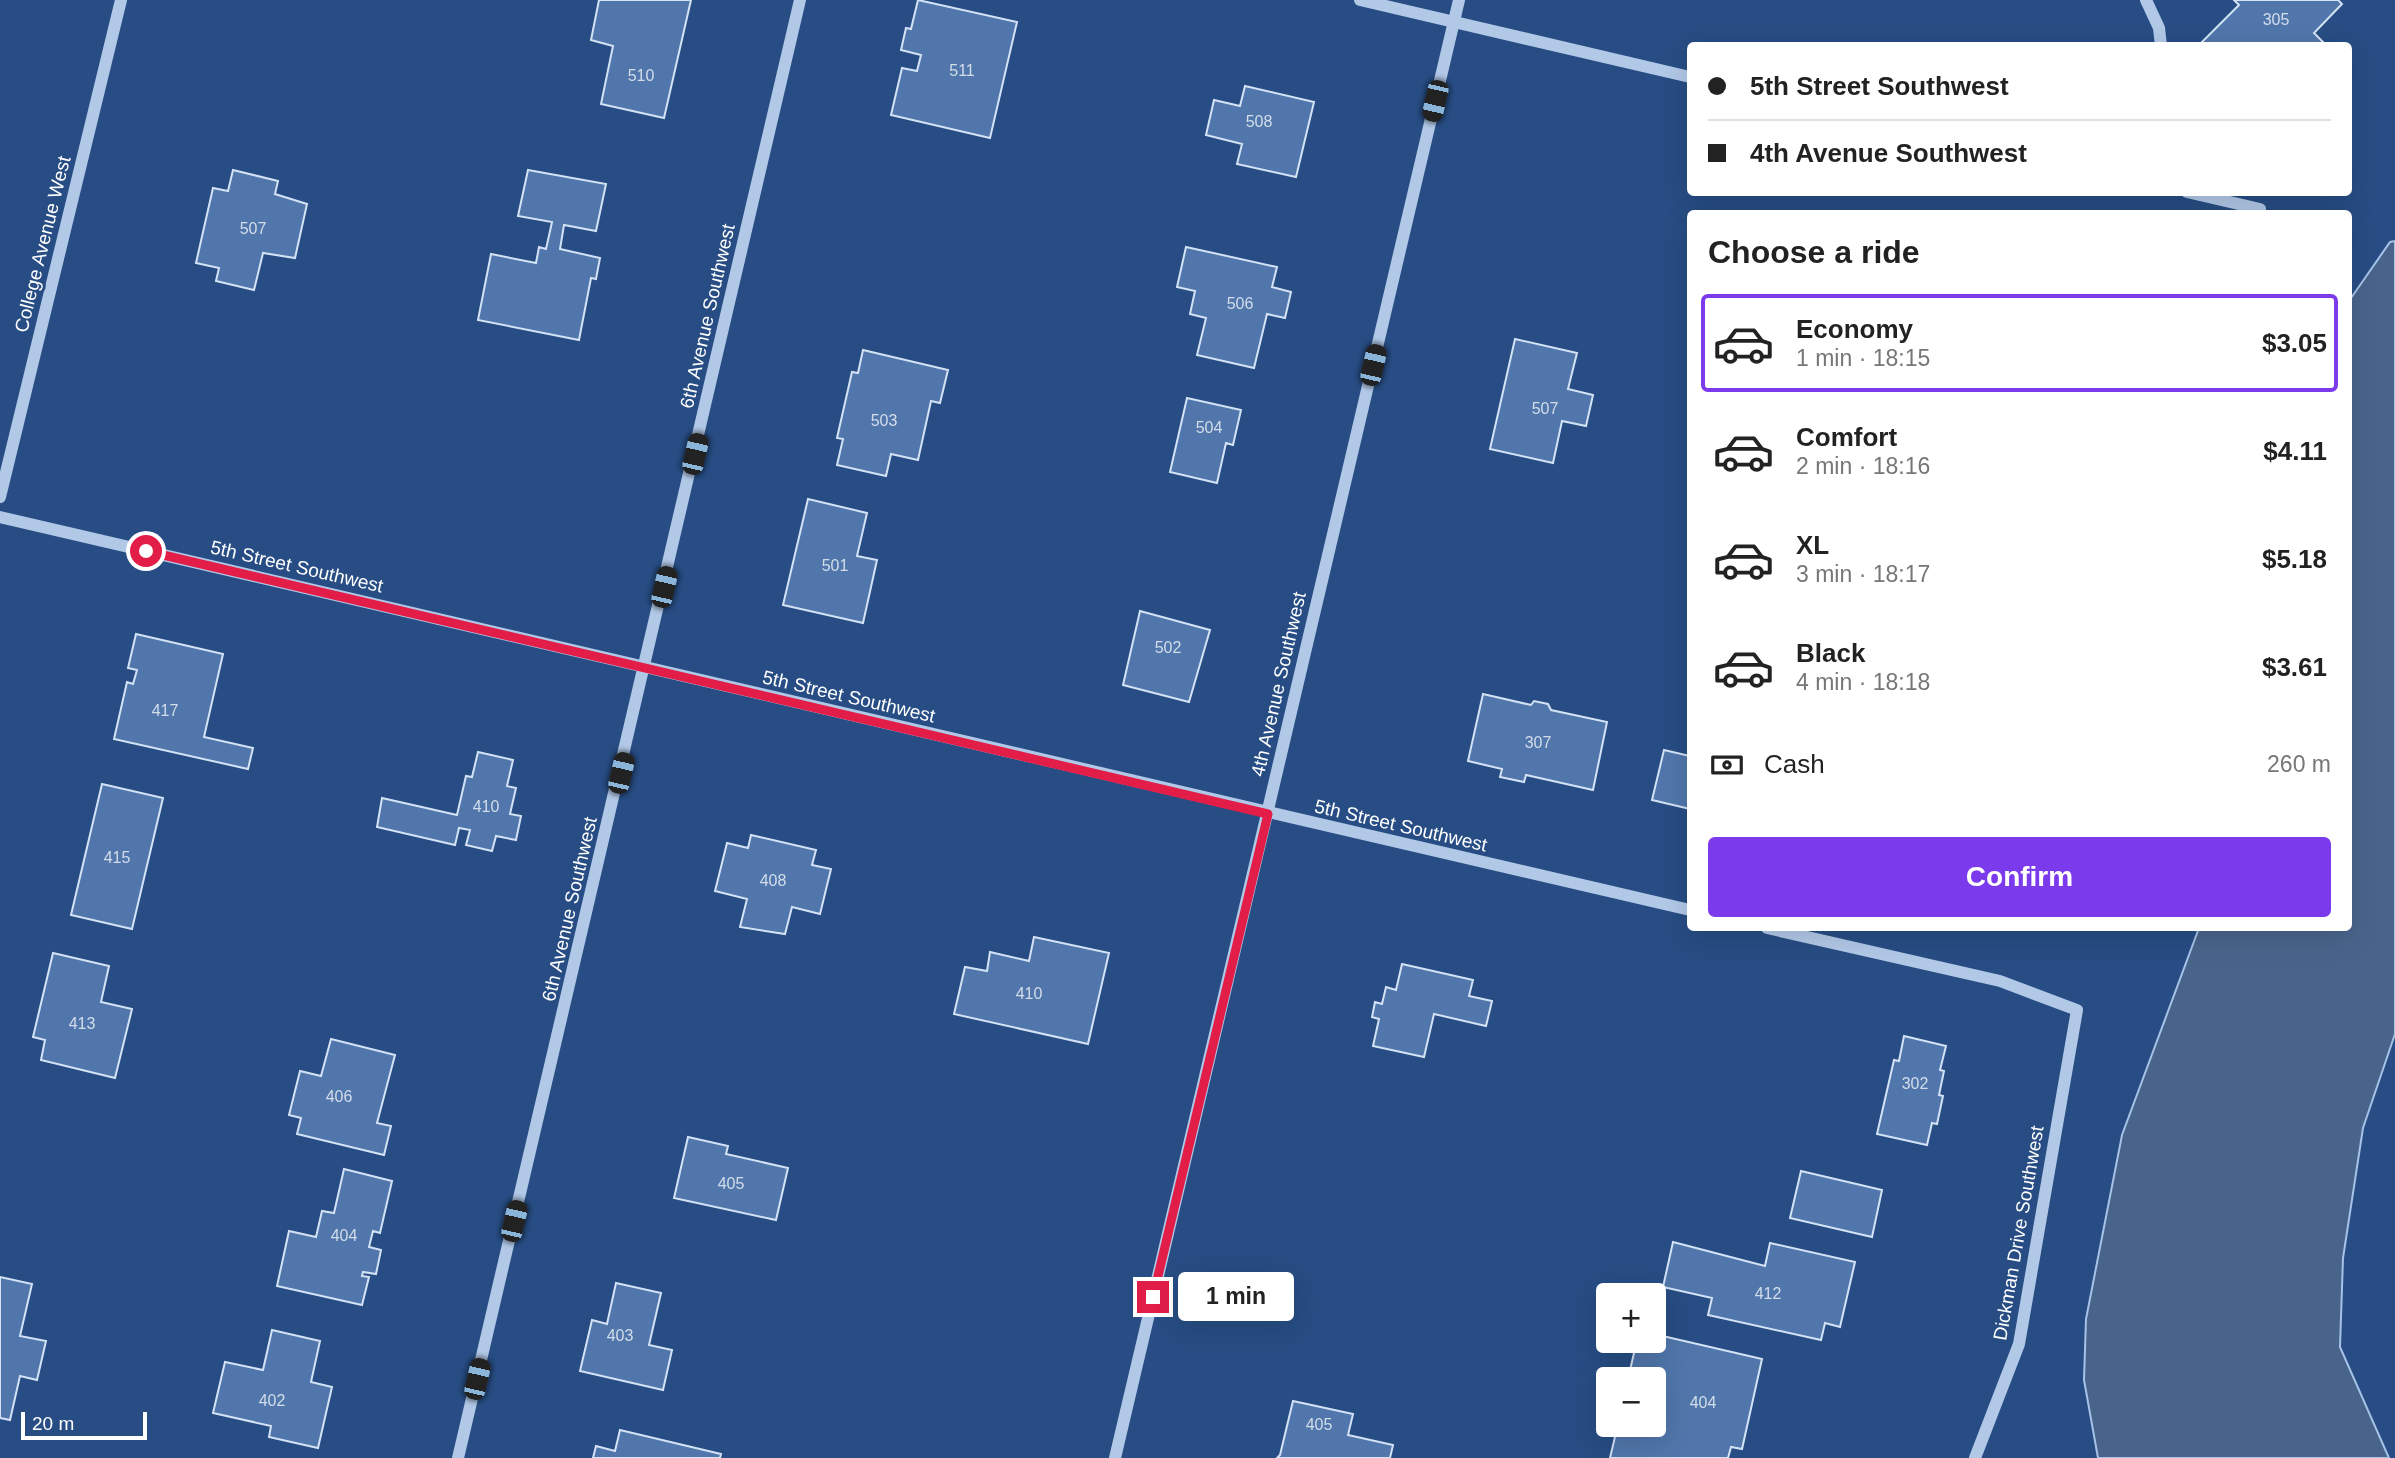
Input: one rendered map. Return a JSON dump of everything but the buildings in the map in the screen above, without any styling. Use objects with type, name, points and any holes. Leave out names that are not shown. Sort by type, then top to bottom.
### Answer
[{"type":"street","name":"College Avenue West","points":[[0,497],[121,0]]},
{"type":"street","name":"6th Avenue Southwest","points":[[458,1458],[646,667],[800,0]]},
{"type":"street","points":[[1360,0],[1687,76]]},
{"type":"street","name":"4th Avenue Southwest","points":[[1115,1458],[1459,0]]},
{"type":"street","points":[[2146,0],[2159,28],[2161,42]]},
{"type":"street","points":[[2204,196],[2260,209]]},
{"type":"street","name":"5th Street Southwest","points":[[0,517],[1687,909]]},
{"type":"street","name":"Dickman Drive Southwest","points":[[1779,931],[2000,981],[2077,1010],[2019,1344],[1975,1458]]},
{"type":"water","points":[[2395,241],[2395,1034],[2363,1128],[2343,1258],[2340,1347],[2389,1458],[2098,1458],[2084,1380],[2086,1319],[2122,1135],[2198,931],[2352,931],[2352,297],[2390,242]]},
{"type":"route","points":[[146,551],[1268,814],[1153,1297]]}]
